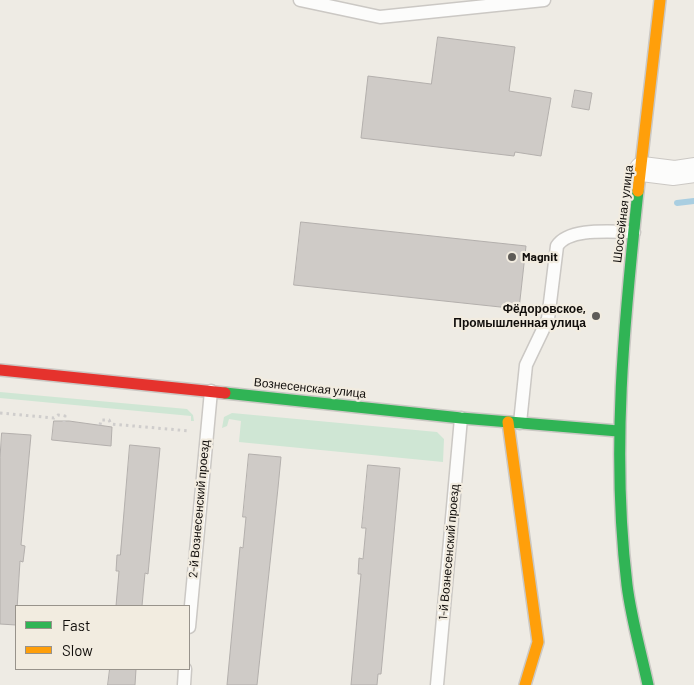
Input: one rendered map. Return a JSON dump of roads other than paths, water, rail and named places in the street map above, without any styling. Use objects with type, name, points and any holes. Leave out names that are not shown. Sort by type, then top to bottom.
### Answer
[{"type":"street","name":"Шоссейная улица","points":[[648,685],[627,587],[623,545],[618,431],[624,319],[660,0]]},
{"type":"street","points":[[642,169],[674,173],[694,170]]},
{"type":"street","name":"Вознесенская улица","points":[[0,370],[461,418],[618,431]]},
{"type":"street","points":[[514,422],[538,642],[526,685]]},
{"type":"lane","points":[[300,0],[380,17],[475,4],[544,0]]},
{"type":"lane","points":[[514,422],[526,365],[548,319],[557,246],[561,240],[570,234],[634,232]]},
{"type":"lane","name":"2-й Вознесенский проезд","points":[[190,616],[211,391]]},
{"type":"lane","name":"1-й Вознесенский проезд","points":[[437,685],[461,418]]},
{"type":"lane","points":[[184,685],[185,670]]},
{"type":"waterway","points":[[677,203],[694,201]]},
{"type":"place","name":"Magnit","points":[[512,257]]},
{"type":"place","name":"Фёдоровское, Промышленная улица","points":[[596,316]]}]
